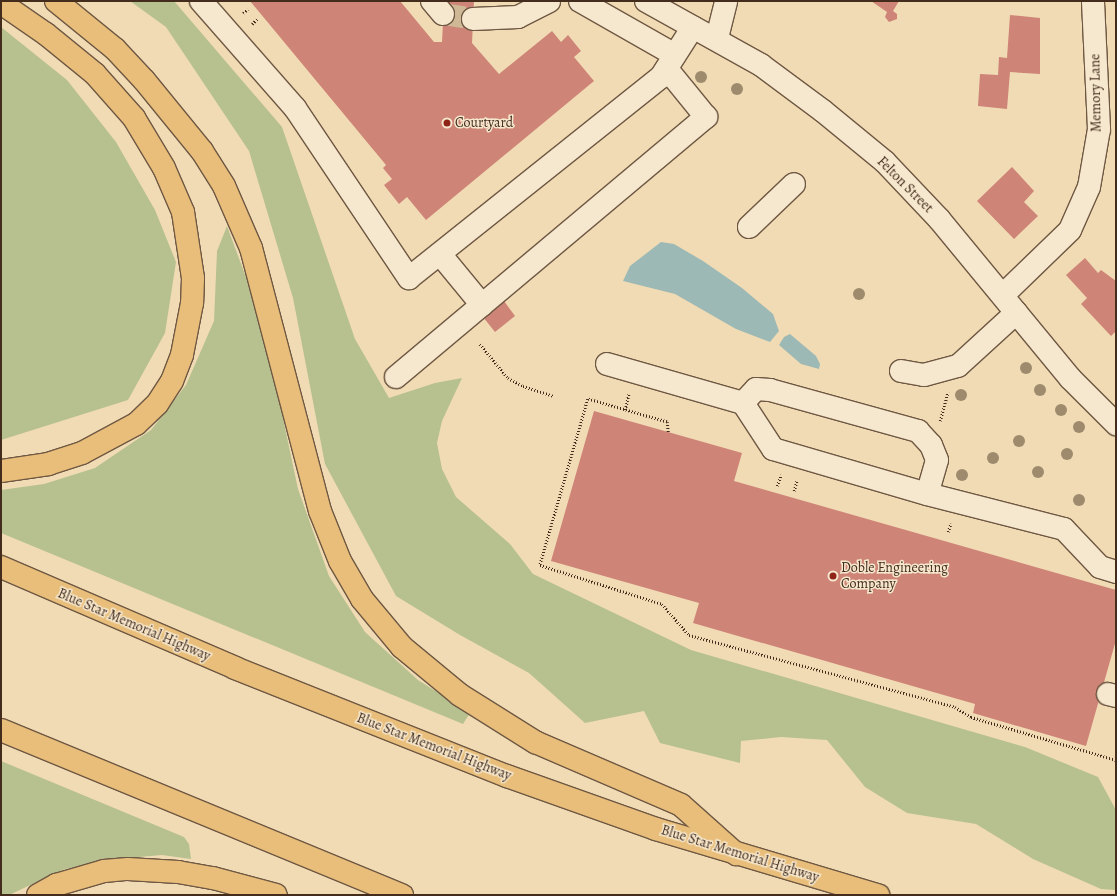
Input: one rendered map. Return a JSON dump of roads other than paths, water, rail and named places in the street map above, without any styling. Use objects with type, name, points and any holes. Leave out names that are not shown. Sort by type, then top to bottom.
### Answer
[{"type":"highway","points":[[56,1],[115,49],[144,80],[202,151],[224,186],[251,248],[320,511],[340,561],[362,599],[402,647],[460,695],[535,742],[682,805],[736,854]]},
{"type":"highway","points":[[1,3],[46,34],[94,74],[134,118],[161,162],[183,212],[193,278],[190,322],[182,355],[172,381],[157,404],[136,424],[82,453],[50,464],[1,471]]},
{"type":"highway","name":"Blue Star Memorial Highway","points":[[1,567],[235,668],[416,741],[586,804],[736,854],[878,895]]},
{"type":"highway","points":[[1,730],[402,895]]},
{"type":"highway","points":[[38,895],[56,885],[104,871],[128,869],[178,872],[213,878],[276,895]]},
{"type":"street","points":[[201,1],[295,108],[409,278],[661,77],[693,27]]},
{"type":"street","points":[[473,19],[518,17],[550,1]]},
{"type":"street","points":[[396,377],[706,117],[671,62],[580,1]]},
{"type":"street","name":"Felton Street","points":[[646,1],[693,27],[717,38],[793,87],[885,162],[939,219],[1071,379],[1116,424]]},
{"type":"street","points":[[717,38],[726,1]]},
{"type":"street","name":"Memory Lane","points":[[1003,295],[1070,230],[1089,187],[1099,130],[1093,1]]},
{"type":"street","points":[[749,227],[794,184]]},
{"type":"street","points":[[440,254],[482,305]]},
{"type":"street","points":[[900,371],[924,375],[958,366],[1016,313]]},
{"type":"street","points":[[607,364],[743,403],[773,449],[927,494],[1064,529],[1100,567],[1116,572]]},
{"type":"street","points":[[743,403],[756,389],[770,390],[918,431],[932,445],[937,460],[927,494]]},
{"type":"water","points":[[661,242],[674,244],[703,261],[742,288],[773,314],[779,331],[770,342],[736,329],[675,294],[623,281],[630,266]]},
{"type":"water","points":[[790,334],[816,356],[820,364],[819,369],[801,364],[779,345],[784,337]]},
{"type":"tunnel","points":[[443,14],[473,19]]},
{"type":"place","name":"Courtyard","points":[[447,123]]},
{"type":"place","name":"Doble Engineering Company","points":[[833,576]]}]
